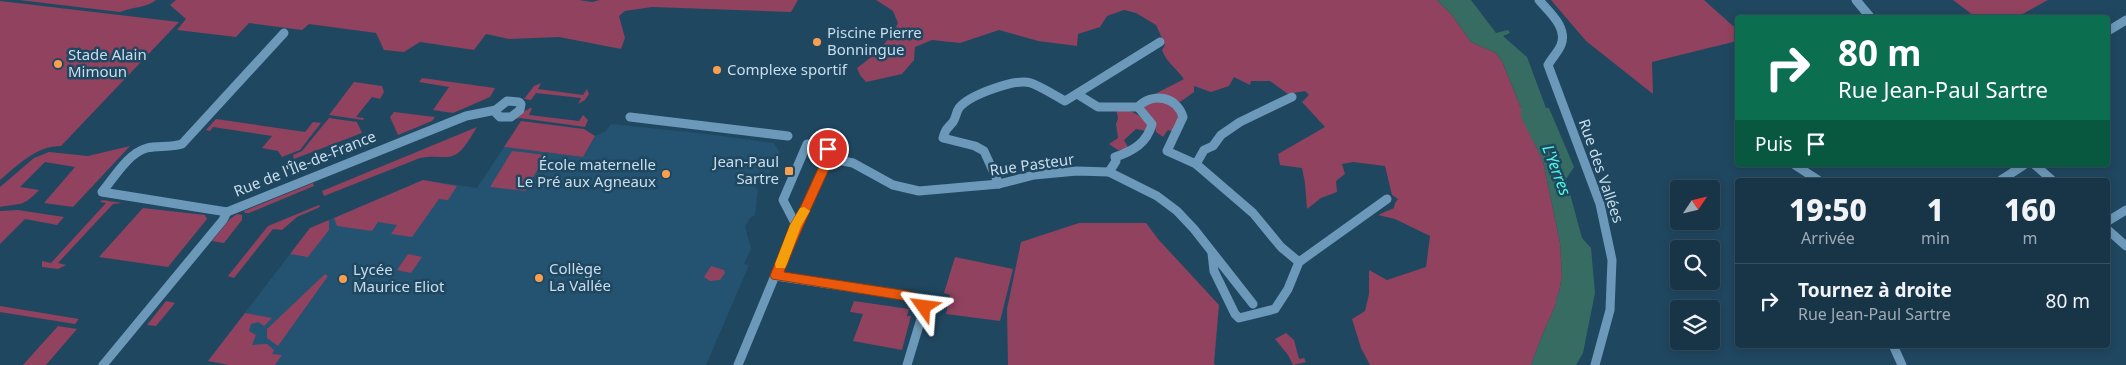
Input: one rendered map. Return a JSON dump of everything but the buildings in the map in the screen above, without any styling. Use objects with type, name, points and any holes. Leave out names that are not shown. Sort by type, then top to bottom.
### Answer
[{"type":"street","name":"Rue des Vallées","points":[[1539,0],[1562,30],[1561,46],[1548,65],[1600,204],[1612,260],[1610,310],[1595,365]]},
{"type":"street","points":[[1856,0],[1868,15]]},
{"type":"street","points":[[2110,30],[2126,20]]},
{"type":"street","points":[[227,212],[102,192],[136,154],[144,149],[173,148],[182,144],[284,33]]},
{"type":"street","points":[[999,184],[986,152],[974,145],[950,142],[943,138],[947,127],[953,122],[960,108],[976,96],[1012,84],[1029,82],[1065,101],[1160,42]]},
{"type":"street","points":[[1077,94],[1091,106],[1102,109],[1120,106],[1138,107],[1152,124],[1150,134],[1142,144],[1129,152],[1114,157],[1116,161],[1109,172]]},
{"type":"street","points":[[1196,164],[1204,150],[1213,146],[1221,135],[1240,122],[1292,97]]},
{"type":"street","points":[[1138,107],[1146,99],[1158,98],[1166,99],[1180,107],[1183,118],[1167,151],[1196,164],[1253,213],[1281,247],[1300,262]]},
{"type":"street","name":"Rue de l'Île-de-France","points":[[103,365],[223,220],[227,212],[466,116],[496,110]]},
{"type":"street","points":[[630,117],[788,136]]},
{"type":"street","points":[[738,365],[796,225],[805,210],[828,158],[828,149],[825,145],[807,144],[783,200],[796,225]]},
{"type":"street","name":"Rue Pasteur","points":[[828,158],[853,163],[894,185],[919,191],[999,184],[1034,175],[1076,171],[1109,172],[1157,196],[1182,217],[1212,251],[1253,304]]},
{"type":"street","points":[[1798,167],[1815,178]]},
{"type":"street","points":[[2004,178],[2021,167]]},
{"type":"street","points":[[2037,167],[2050,178]]},
{"type":"street","points":[[1212,251],[1214,271],[1235,314],[1239,318],[1275,309],[1288,289],[1300,262],[1387,200]]},
{"type":"street","points":[[2110,220],[2126,210]]},
{"type":"street","points":[[2110,232],[2126,246]]},
{"type":"street","points":[[776,276],[919,299],[924,309],[907,365]]},
{"type":"street","points":[[1894,348],[1902,365]]},
{"type":"shaded area","points":[[19,0],[156,0],[148,5],[120,12]]},
{"type":"shaded area","points":[[176,0],[579,0],[592,2],[600,0],[798,0],[791,12],[652,7],[625,11],[619,16],[625,38],[621,49],[559,37],[509,39],[486,34],[474,50],[420,42],[404,52],[384,50],[376,33],[309,24],[302,30],[249,23],[236,37],[177,30],[186,19],[170,5]]},
{"type":"shaded area","points":[[876,0],[1437,0],[1452,15],[1471,42],[1496,53],[1502,61],[1521,108],[1522,117],[1543,161],[1560,243],[1562,276],[1556,304],[1531,365],[1370,365],[1361,348],[1352,319],[1365,311],[1369,294],[1369,270],[1387,280],[1426,267],[1430,236],[1395,219],[1378,215],[1394,208],[1398,199],[1392,195],[1385,166],[1353,162],[1342,164],[1345,174],[1336,181],[1337,192],[1321,198],[1307,209],[1302,168],[1280,165],[1278,154],[1325,127],[1302,102],[1309,95],[1305,91],[1288,94],[1270,81],[1251,81],[1250,85],[1234,77],[1229,86],[1211,92],[1194,86],[1194,92],[1180,102],[1172,98],[1153,95],[1184,79],[1164,54],[1162,50],[1165,45],[1156,25],[1136,13],[1124,10],[1107,16],[1100,27],[1078,34],[1077,46],[1038,41],[999,30],[960,43],[932,40],[915,47],[914,60],[902,74],[866,82],[857,68],[880,48],[890,37],[898,23],[893,11]]},
{"type":"shaded area","points":[[1551,0],[1704,0],[1733,26],[1735,26],[1735,41],[1652,62],[1653,94],[1586,41]]},
{"type":"shaded area","points":[[1953,0],[2048,0],[2021,15],[1973,15]]},
{"type":"shaded area","points":[[0,1],[179,22],[61,146],[43,149],[35,153],[0,180]]},
{"type":"shaded area","points":[[422,78],[495,88],[490,97],[453,113],[433,110],[449,87],[419,82]]},
{"type":"shaded area","points":[[354,82],[382,86],[384,92],[380,99],[372,97],[356,117],[364,118],[363,120],[329,115]]},
{"type":"shaded area","points":[[541,83],[538,89],[583,95],[587,89],[589,94],[585,100],[578,104],[581,98],[536,93],[531,100],[524,99],[534,86]]},
{"type":"shaded area","points":[[1161,100],[1180,111],[1174,132],[1168,130],[1163,137],[1156,132],[1154,123],[1144,108],[1146,104]]},
{"type":"shaded area","points":[[532,108],[529,115],[579,121],[583,115],[588,120],[585,127],[520,118],[511,120]]},
{"type":"shaded area","points":[[1116,109],[1134,113],[1148,125],[1147,131],[1136,129],[1124,140],[1129,149],[1118,150],[1109,144],[1118,138]]},
{"type":"shaded area","points":[[394,112],[435,117],[432,121],[398,135],[390,117]]},
{"type":"shaded area","points":[[329,118],[357,122],[362,133],[294,159],[293,155],[302,151]]},
{"type":"shaded area","points":[[216,119],[305,132],[313,122],[321,123],[300,150],[282,157],[278,151],[262,148],[272,136],[213,127],[210,131],[206,130]]},
{"type":"shaded area","points":[[521,121],[584,129],[595,136],[583,157],[504,147]]},
{"type":"shaded area","points":[[611,124],[774,143],[780,153],[768,175],[762,174],[755,188],[758,189],[755,215],[750,218],[745,226],[751,249],[744,264],[749,265],[706,365],[229,365],[208,361],[310,228],[423,180],[477,188],[504,147],[583,157],[595,136],[606,131]]},
{"type":"shaded area","points":[[477,127],[465,146],[457,154],[447,157],[420,158],[324,196],[322,191]]},
{"type":"shaded area","points":[[130,146],[73,207],[44,203],[75,167],[45,162],[20,187],[39,190],[34,195],[25,202],[0,207],[0,187],[34,158],[49,152],[88,156]]},
{"type":"shaded area","points":[[512,151],[546,155],[525,191],[490,187]]},
{"type":"shaded area","points":[[423,180],[457,186],[448,200],[439,199],[412,237],[391,234],[397,225],[378,222],[372,231],[337,226],[334,218]]},
{"type":"shaded area","points":[[313,183],[314,186],[249,213],[244,211]]},
{"type":"shaded area","points":[[102,200],[122,203],[113,204],[58,263],[66,265],[58,269],[42,267],[42,261],[51,263],[106,203],[100,202]]},
{"type":"shaded area","points":[[319,205],[320,207],[297,217],[282,230],[273,229],[234,278],[228,276],[268,226]]},
{"type":"shaded area","points":[[143,208],[205,215],[207,219],[168,267],[99,257]]},
{"type":"shaded area","points":[[18,210],[64,217],[57,225],[25,219],[0,244],[0,211]]},
{"type":"shaded area","points":[[237,214],[242,215],[242,220],[224,243],[212,241],[230,219]]},
{"type":"shaded area","points":[[329,220],[329,230],[308,257],[290,254],[310,228]]},
{"type":"shaded area","points":[[1079,223],[1146,223],[1158,239],[1219,305],[1215,365],[1008,365],[1007,309],[1021,242]]},
{"type":"shaded area","points":[[408,254],[422,257],[411,273],[397,270]]},
{"type":"shaded area","points":[[955,257],[1013,269],[1000,321],[946,314],[950,295],[944,293]]},
{"type":"shaded area","points":[[711,266],[724,270],[725,273],[720,280],[710,281],[704,277]]},
{"type":"shaded area","points":[[325,274],[328,276],[278,346],[267,338],[267,329]]},
{"type":"shaded area","points":[[166,301],[175,303],[156,326],[147,325]]},
{"type":"shaded area","points":[[854,301],[909,309],[907,316],[911,316],[902,350],[853,341],[863,314],[850,312]]},
{"type":"shaded area","points":[[0,306],[79,319],[75,324],[0,312]]},
{"type":"shaded area","points":[[245,313],[272,318],[264,326],[258,322],[251,324],[249,331],[256,335],[252,345],[267,344],[274,350],[272,354],[282,355],[275,365],[229,365],[208,361]]},
{"type":"shaded area","points":[[58,326],[77,329],[46,365],[23,365]]},
{"type":"shaded area","points":[[1286,333],[1294,340],[1299,359],[1304,358],[1306,362],[1293,365],[1288,355],[1275,339]]},
{"type":"water","name":"L'Yerres","points":[[1437,0],[1471,0],[1496,33],[1508,30],[1510,33],[1503,36],[1527,57],[1546,108],[1549,108],[1574,167],[1566,179],[1582,238],[1591,248],[1595,293],[1583,353],[1576,365],[1531,365],[1556,304],[1562,276],[1560,243],[1543,161],[1521,117],[1521,108],[1502,61],[1496,53],[1471,42],[1452,15]]},
{"type":"slow traffic","points":[[781,264],[796,225],[804,211]]},
{"type":"place","name":"Piscine Pierre Bonningue","points":[[817,42]]},
{"type":"place","name":"Stade Alain Mimoun","points":[[58,64]]},
{"type":"place","name":"Complexe sportif","points":[[717,70]]},
{"type":"place","name":"Jean-Paul Sartre","points":[[789,171]]},
{"type":"place","name":"École maternelle Le Pré aux Agneaux","points":[[666,174]]},
{"type":"place","name":"Collège La Vallée","points":[[539,278]]},
{"type":"place","name":"Lycée Maurice Eliot","points":[[343,279]]},
{"type":"route","points":[[828,149],[828,158],[805,210],[796,225],[776,276],[908,296],[919,299],[924,307]]}]
